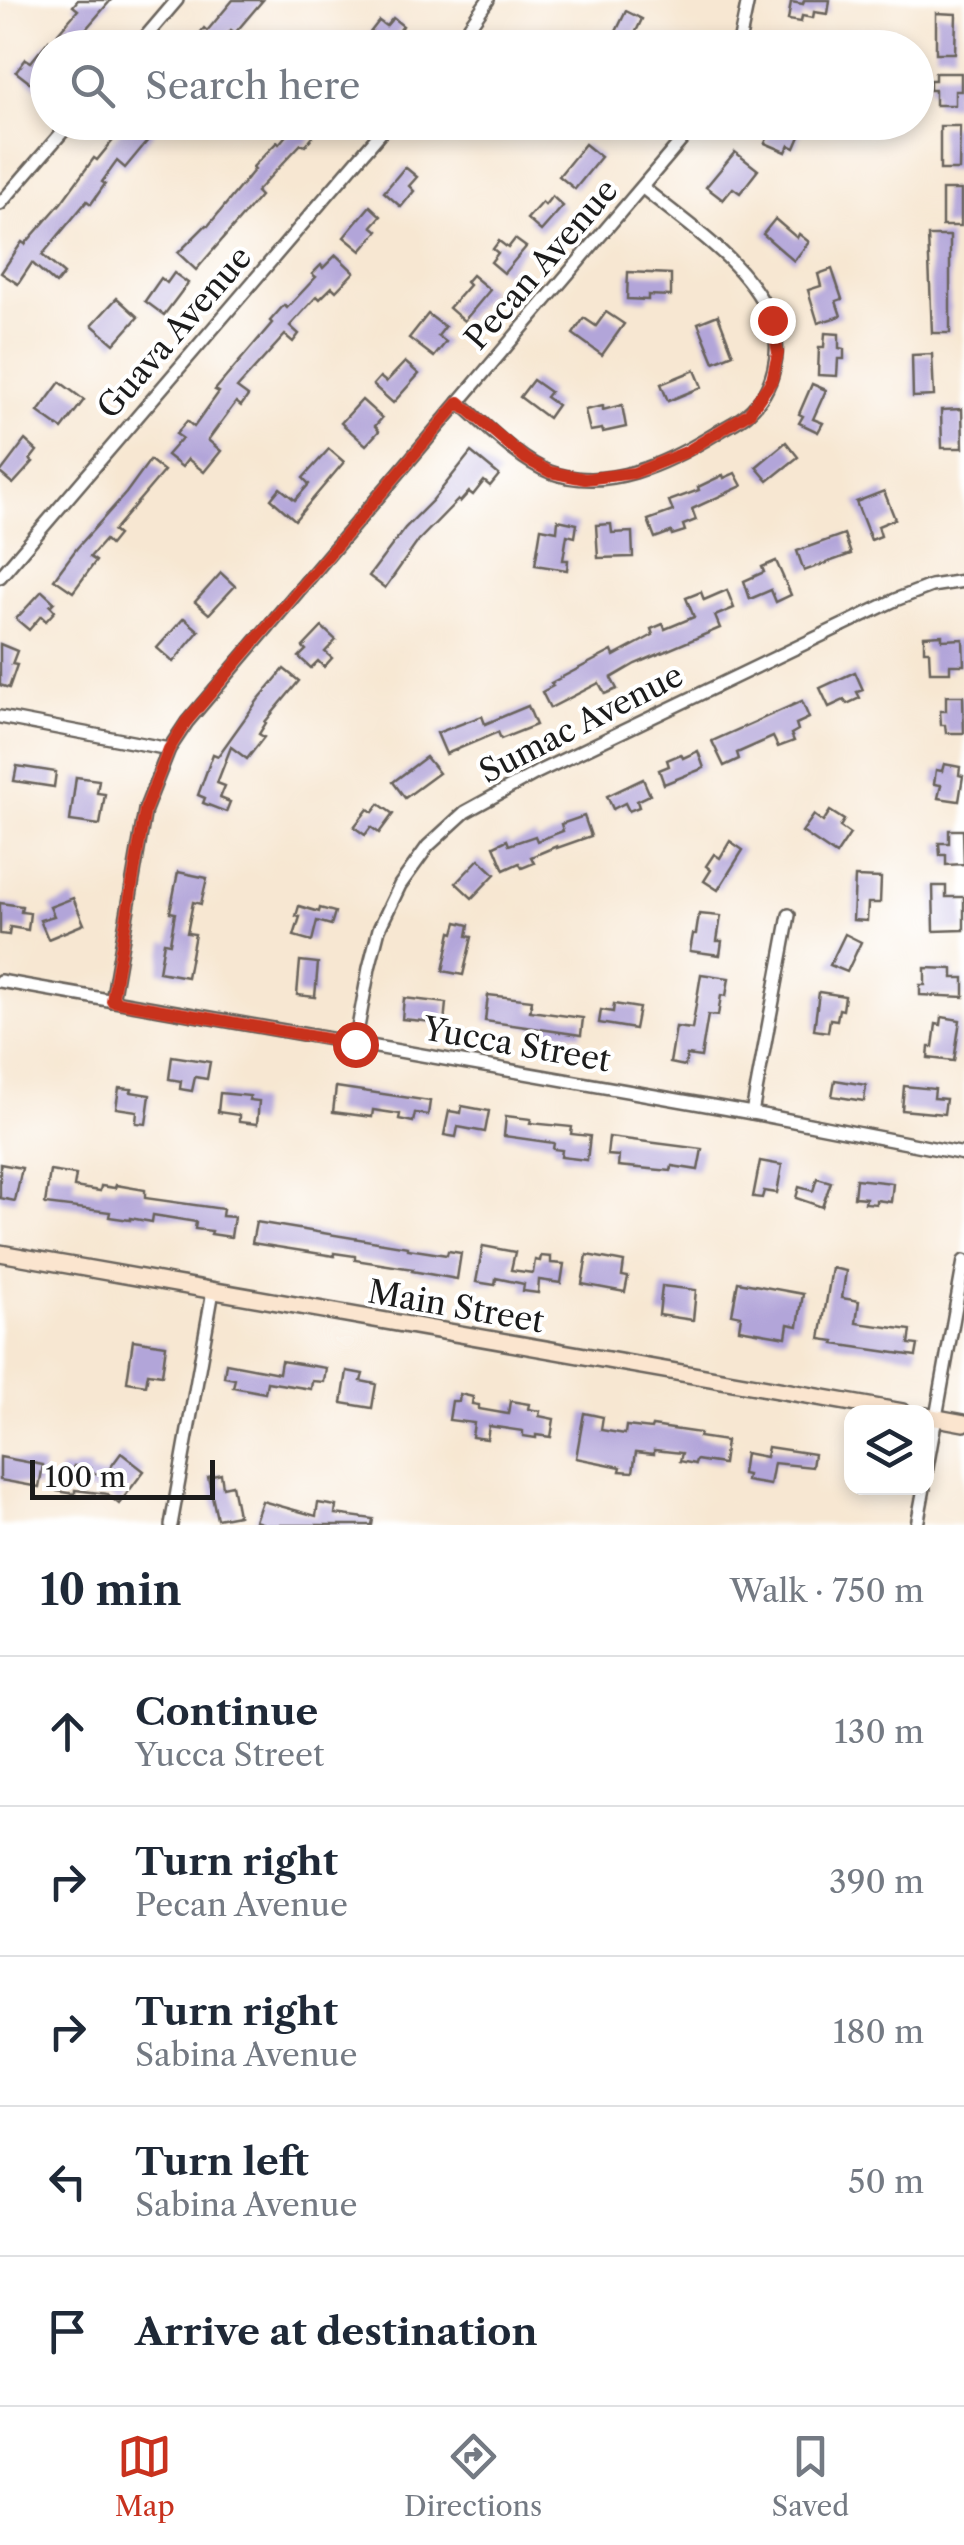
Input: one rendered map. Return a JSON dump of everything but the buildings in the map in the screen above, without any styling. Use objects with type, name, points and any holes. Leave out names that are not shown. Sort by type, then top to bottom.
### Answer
[{"type":"main road","name":"Main Street","points":[[0,1253],[864,1405]]},
{"type":"main road","points":[[934,1418],[964,1423]]},
{"type":"street","points":[[151,30],[177,0]]},
{"type":"street","points":[[467,30],[488,0]]},
{"type":"street","points":[[742,30],[748,0]]},
{"type":"street","points":[[0,204],[55,140]]},
{"type":"street","name":"Guava Avenue","points":[[0,576],[375,140]]},
{"type":"street","name":"Pecan Avenue","points":[[112,1001],[145,810],[169,749],[186,722],[682,140]]},
{"type":"street","points":[[459,402],[526,459],[550,472],[585,479],[634,473],[686,452],[749,413],[772,380],[778,353],[772,320],[756,288],[724,254],[642,188]]},
{"type":"street","name":"Sumac Avenue","points":[[355,1044],[379,929],[400,885],[428,846],[465,812],[538,772],[895,600],[932,586],[964,580]]},
{"type":"street","points":[[0,717],[169,749]]},
{"type":"street","points":[[752,1113],[789,914]]},
{"type":"street","name":"Yucca Street","points":[[0,981],[964,1154]]},
{"type":"street","points":[[934,1405],[964,1261]]},
{"type":"street","points":[[171,1525],[213,1291]]},
{"type":"street","points":[[917,1525],[923,1495]]},
{"type":"route","points":[[355,1044],[112,1001],[145,810],[169,749],[186,722],[459,402],[526,459],[550,472],[585,479],[634,473],[686,452],[749,413],[772,380],[778,353],[772,320]]}]
